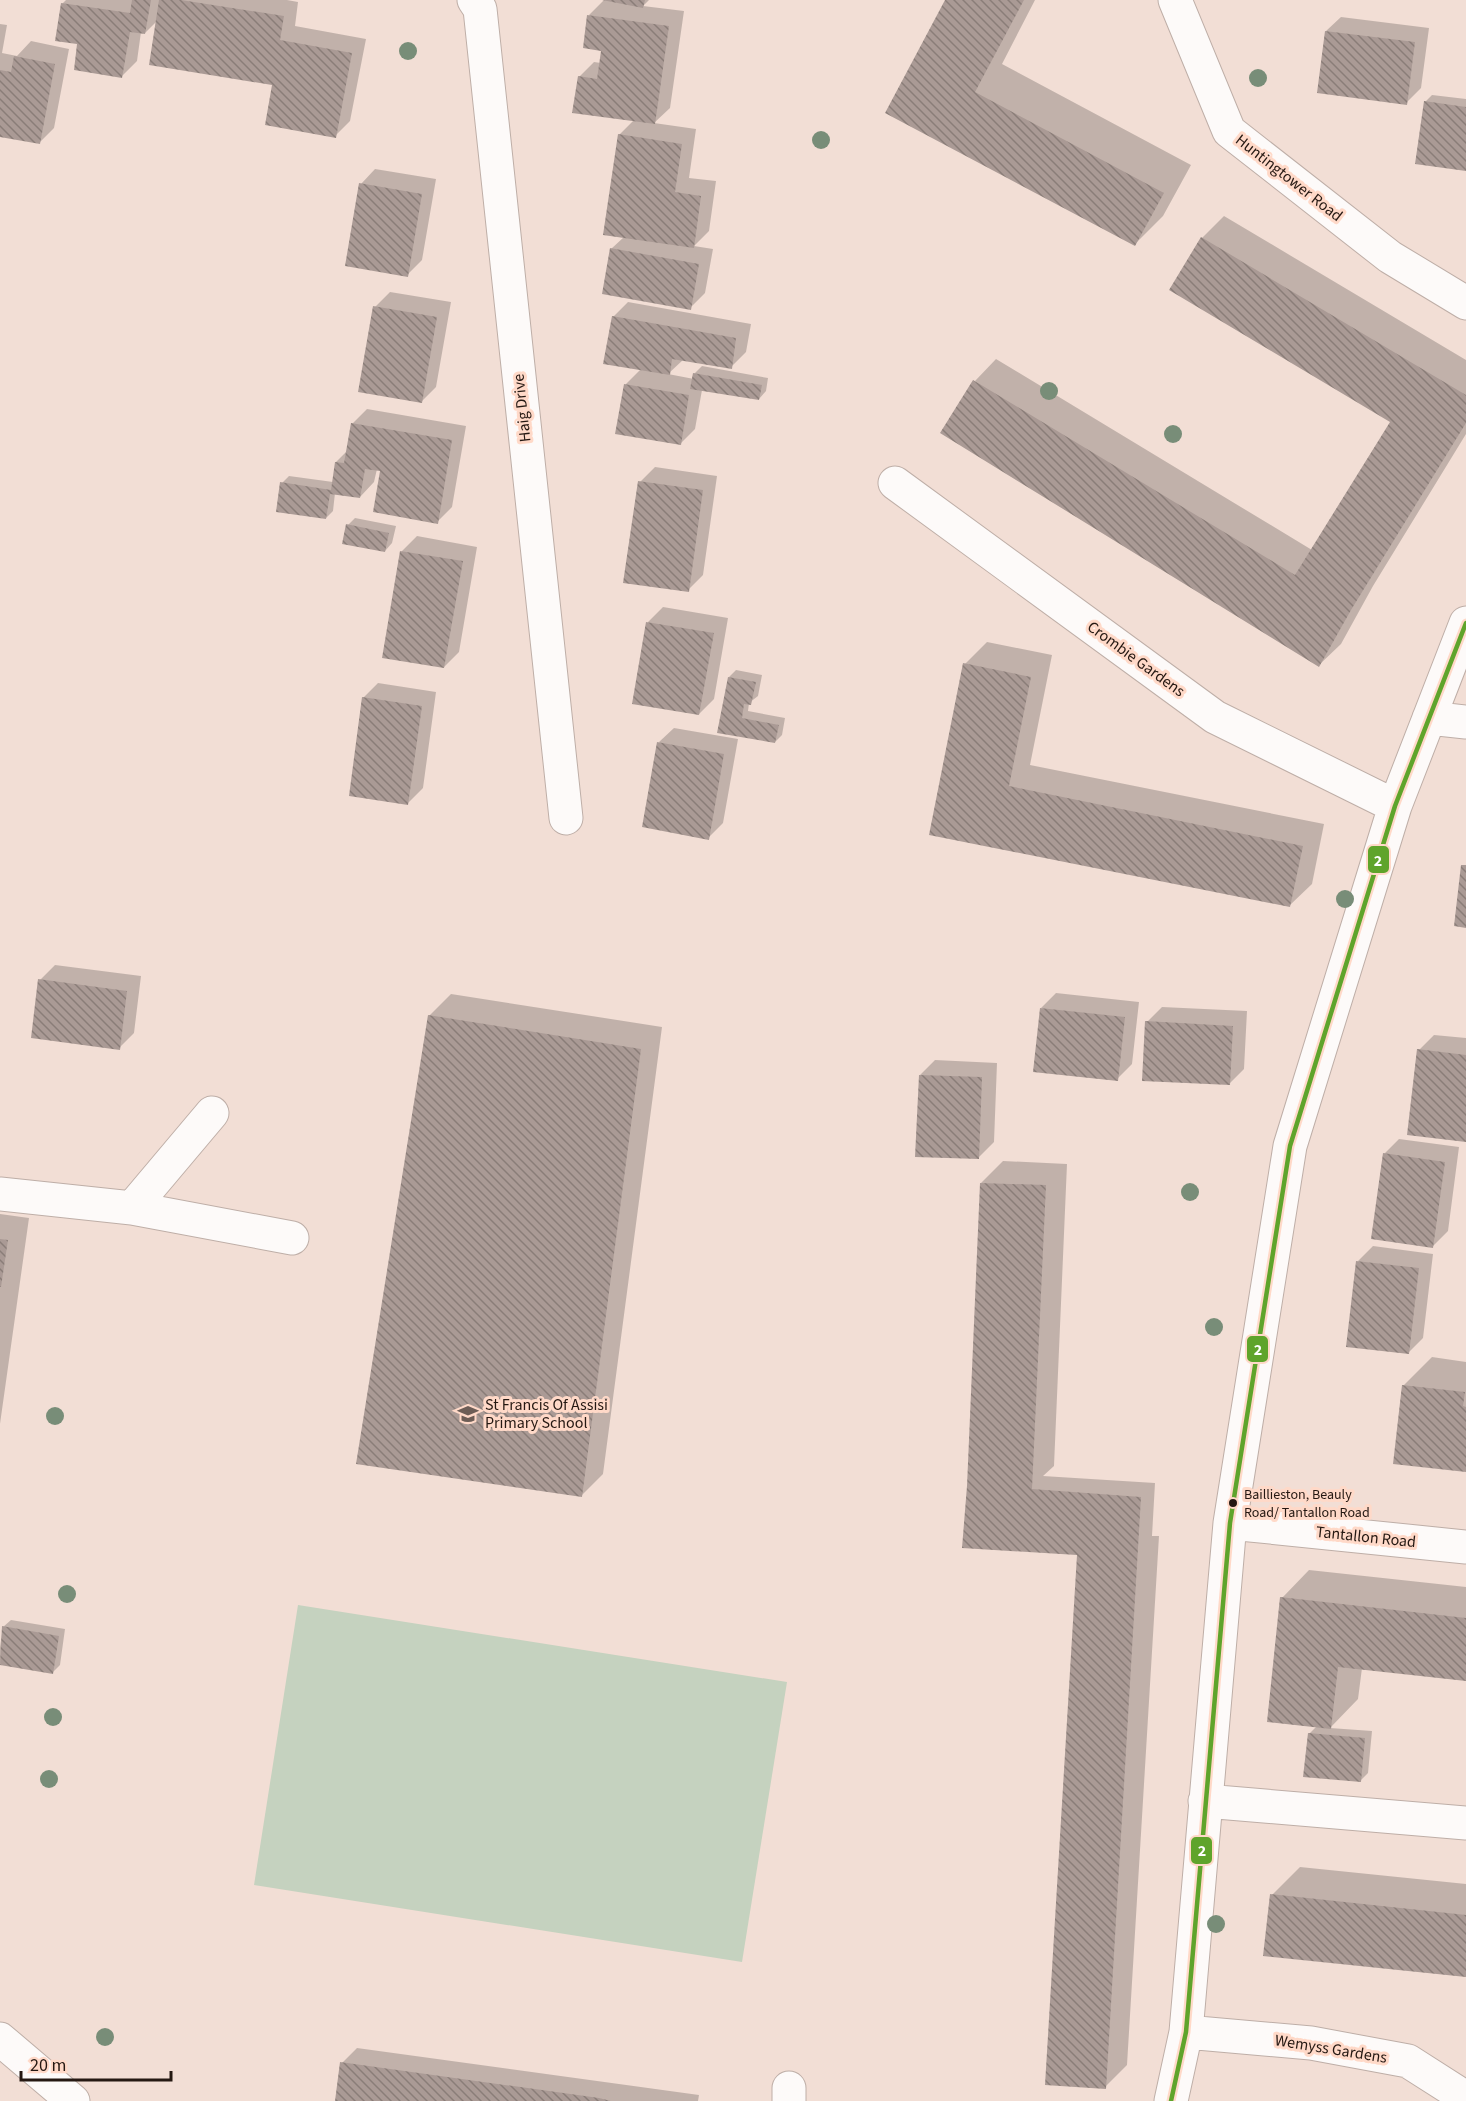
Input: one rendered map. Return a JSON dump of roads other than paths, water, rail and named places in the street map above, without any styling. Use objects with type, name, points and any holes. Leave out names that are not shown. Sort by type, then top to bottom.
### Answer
[{"type":"street","name":"Haig Drive","points":[[474,0],[480,9],[566,818]]},
{"type":"street","name":"Huntingtower Road","points":[[1175,0],[1229,131],[1390,257],[1466,303]]},
{"type":"street","name":"Crombie Gardens","points":[[895,483],[1215,717],[1395,806]]},
{"type":"street","points":[[1171,2101],[1186,2032],[1230,1523],[1290,1146],[1395,806],[1466,624]]},
{"type":"street","points":[[1429,718],[1466,722]]},
{"type":"street","points":[[132,1208],[212,1113]]},
{"type":"street","points":[[0,1194],[132,1208],[292,1238]]},
{"type":"street","name":"Tantallon Road","points":[[1230,1523],[1466,1547]]},
{"type":"street","points":[[1206,1801],[1466,1823]]},
{"type":"street","name":"Wemyss Gardens","points":[[1186,2032],[1311,2043],[1408,2061],[1466,2098]]},
{"type":"street","points":[[1,2043],[73,2101]]},
{"type":"place","name":"St Francis Of Assisi Primary School","points":[[468,1414]]},
{"type":"place","name":"Baillieston, Beauly Road/ Tantallon Road","points":[[1233,1503]]}]
